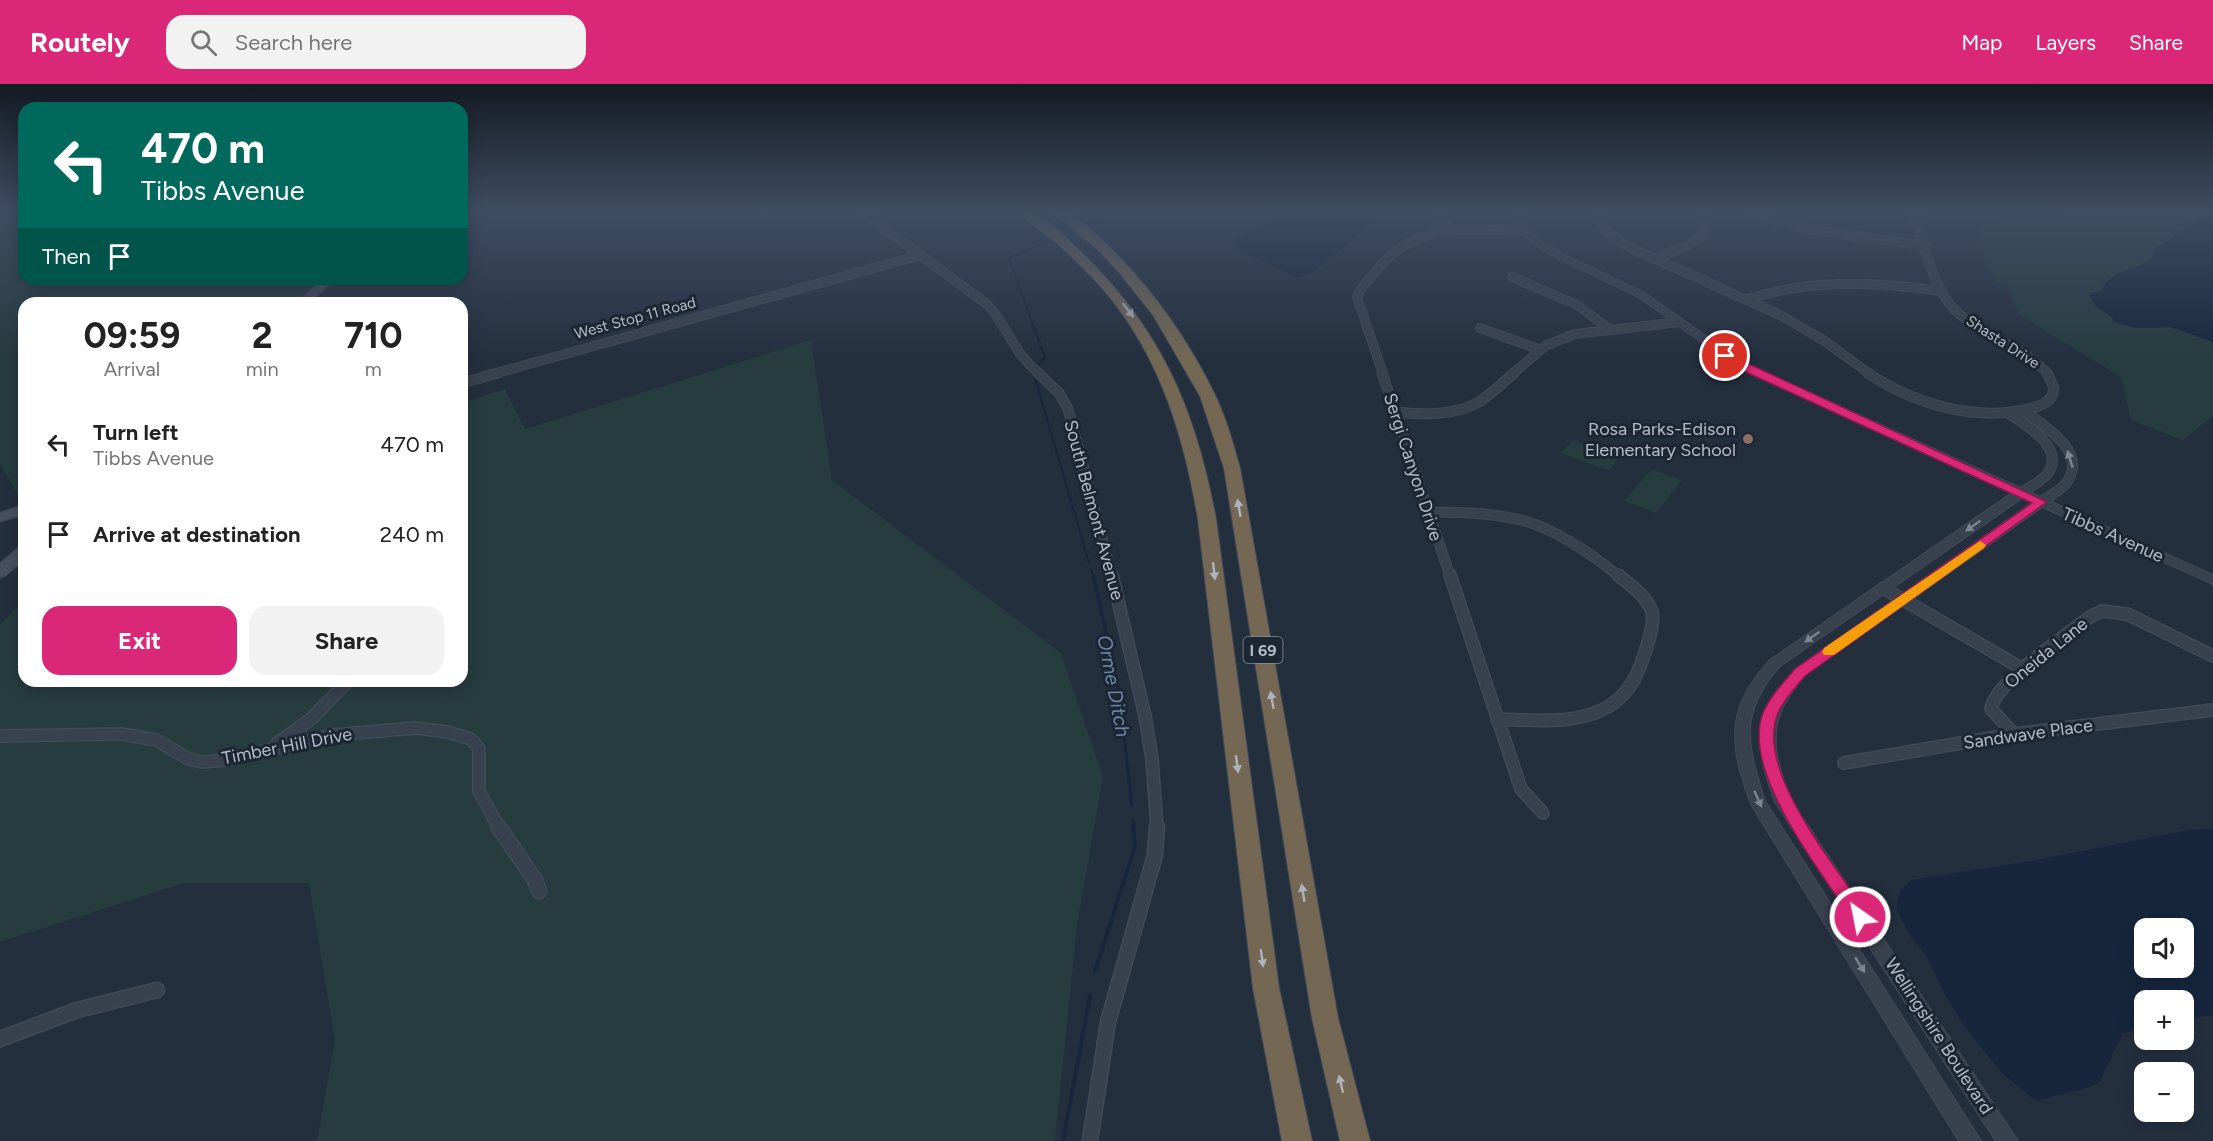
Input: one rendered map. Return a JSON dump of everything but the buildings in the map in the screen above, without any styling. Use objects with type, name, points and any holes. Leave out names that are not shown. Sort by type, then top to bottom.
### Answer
[{"type":"highway","name":"I 69","points":[[1083,261],[1120,300],[1142,328],[1175,392],[1193,446],[1205,501],[1264,978],[1297,1141]]},
{"type":"highway","name":"I 69","points":[[1116,261],[1147,298],[1204,387],[1220,424],[1232,468],[1325,1018],[1355,1141]]},
{"type":"main road","points":[[310,297],[322,285]]},
{"type":"main road","points":[[0,517],[18,512]]},
{"type":"main road","points":[[0,572],[18,556]]},
{"type":"street","name":"West Stop 11 Road","points":[[468,381],[898,261]]},
{"type":"street","name":"South Belmont Avenue","points":[[929,261],[994,311],[1003,322],[1021,357],[1054,386],[1065,402],[1127,633],[1145,716],[1152,759],[1156,846],[1108,1022],[1090,1141]]},
{"type":"street","name":"Sergi Canyon Drive","points":[[1387,261],[1360,290],[1357,297],[1521,789],[1543,813]]},
{"type":"street","name":"Tibbs Avenue","points":[[1572,261],[1638,293],[1742,366],[2213,580]]},
{"type":"street","name":"Shasta Drive","points":[[1659,261],[1748,299],[1809,332],[1895,389],[1949,407],[1977,412],[2024,411],[2043,405],[2052,398],[2054,386],[2049,375],[2028,356],[1963,316],[1952,306],[1942,291],[1931,261]]},
{"type":"street","points":[[1512,277],[1577,304],[1611,330]]},
{"type":"street","points":[[1748,299],[1779,289],[1823,282],[1890,284],[1942,291]]},
{"type":"street","points":[[1394,412],[1435,413],[1467,409],[1479,402],[1547,345],[1575,334],[1679,322]]},
{"type":"street","points":[[1480,327],[1541,350]]},
{"type":"street","name":"Wellingshire Boulevard","points":[[2008,1141],[1783,801],[1772,772],[1767,732],[1768,721],[1774,706],[1800,672],[2067,482],[2072,474],[2073,464],[2065,447],[2055,435],[2024,411]]},
{"type":"street","name":"Wellingshire Boulevard","points":[[1971,1141],[1758,802],[1744,761],[1741,726],[1753,689],[1775,663],[2047,474],[2052,464],[2051,457],[2039,437],[2008,413]]},
{"type":"street","points":[[1428,512],[1477,513],[1531,522],[1545,528],[1626,581],[1652,610],[1654,626],[1632,684],[1615,704],[1599,712],[1578,718],[1555,720],[1497,718]]},
{"type":"street","points":[[1883,588],[2023,669]]},
{"type":"street","name":"Oneida Lane","points":[[2014,734],[1991,709],[1992,701],[2023,669],[2091,616],[2102,611],[2111,611],[2140,620],[2213,656]]},
{"type":"street","points":[[268,749],[311,719],[342,687]]},
{"type":"street","name":"Sandwave Place","points":[[1844,763],[2014,734],[2213,710]]},
{"type":"street","name":"Timber Hill Drive","points":[[0,736],[122,734],[156,740],[189,759],[202,762],[225,760],[332,735],[375,729],[416,728],[447,732],[471,740],[479,748],[479,791],[504,838],[535,880],[539,891]]},
{"type":"street","points":[[0,1039],[38,1022],[96,1003],[157,990]]},
{"type":"green space","points":[[0,261],[18,261],[18,285],[316,285],[303,297],[18,297],[18,495],[0,463]]},
{"type":"green space","points":[[2213,261],[2213,416],[2183,440],[2131,420],[2121,377],[2018,314],[2007,284],[1997,282],[1987,262]]},
{"type":"green space","points":[[811,340],[832,480],[1061,653],[1103,777],[1077,925],[1055,1141],[317,1141],[335,1040],[309,883],[184,883],[0,942],[0,625],[18,606],[18,687],[468,687],[468,401],[505,389],[525,429]]},
{"type":"green space","points":[[1573,440],[1620,457],[1609,471],[1561,453]]},
{"type":"green space","points":[[1652,469],[1682,480],[1656,513],[1624,501]]},
{"type":"water","points":[[1263,261],[1327,261],[1314,272],[1299,278]]},
{"type":"water","points":[[2147,261],[2213,261],[2213,342],[2171,327],[2136,328],[2113,322],[2112,317],[2094,305],[2089,293],[2101,291],[2106,282],[2118,273]]},
{"type":"water","points":[[2213,829],[2213,1015],[2194,1018],[2194,990],[2134,990],[2134,1030],[2122,1034],[2100,1082],[2087,1088],[2038,1100],[2002,1073],[1967,1030],[1945,995],[1928,959],[1907,931],[1896,908],[1900,892],[1911,880],[2031,861],[2190,830]]},
{"type":"waterway","name":"Orme Ditch","points":[[1010,261],[1045,358],[1037,366]]},
{"type":"waterway","name":"Orme Ditch","points":[[1035,378],[1089,563]]},
{"type":"waterway","name":"Orme Ditch","points":[[1091,569],[1093,576]]},
{"type":"waterway","name":"Orme Ditch","points":[[1093,575],[1118,686],[1132,805]]},
{"type":"waterway","name":"Orme Ditch","points":[[1133,821],[1134,828]]},
{"type":"waterway","name":"Orme Ditch","points":[[1095,971],[1135,847],[1133,826]]},
{"type":"waterway","name":"Orme Ditch","points":[[1063,1141],[1090,996]]},
{"type":"slow traffic","points":[[1829,652],[1980,545]]},
{"type":"place","name":"Rosa Parks-Edison Elementary School","points":[[1748,439]]},
{"type":"route","points":[[1725,356],[1750,370],[2041,502],[1800,672],[1780,696],[1770,714],[1767,732],[1769,756],[1772,772],[1783,801],[1860,917]]}]
